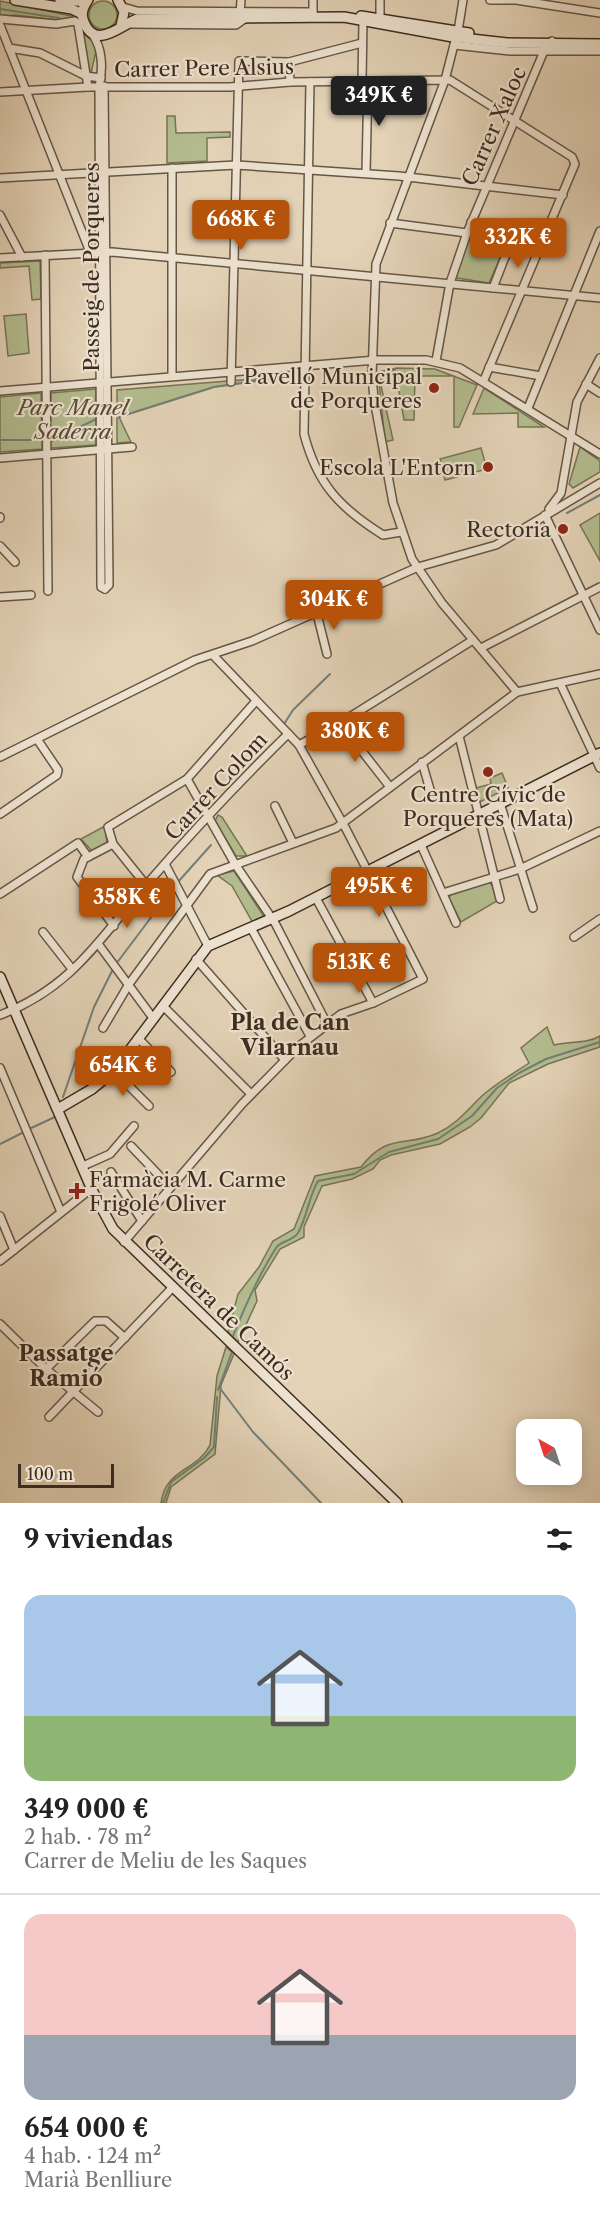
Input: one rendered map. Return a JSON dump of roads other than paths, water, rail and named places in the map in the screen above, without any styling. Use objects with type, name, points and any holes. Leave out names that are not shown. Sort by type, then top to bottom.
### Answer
[{"type":"street","points":[[15,0],[72,9],[86,4]]},
{"type":"street","points":[[59,0],[86,4]]},
{"type":"street","points":[[240,0],[241,19]]},
{"type":"street","points":[[313,0],[313,15]]},
{"type":"street","points":[[380,0],[381,20]]},
{"type":"street","points":[[463,0],[457,35],[445,80],[390,223],[375,275],[373,361],[379,439],[401,531],[411,559],[430,587],[517,692]]},
{"type":"street","points":[[490,0],[516,0],[600,13]]},
{"type":"street","points":[[86,4],[84,24],[91,32],[100,36],[111,34]]},
{"type":"street","points":[[121,5],[137,11],[241,19]]},
{"type":"street","points":[[121,5],[137,19]]},
{"type":"street","points":[[121,5],[122,26]]},
{"type":"street","points":[[122,26],[313,15],[411,23],[457,35],[546,48],[600,51]]},
{"type":"street","points":[[344,17],[363,21],[381,20],[435,34],[600,39]]},
{"type":"street","points":[[0,19],[56,24],[75,21],[78,24],[88,87]]},
{"type":"street","points":[[100,48],[111,34],[137,19],[241,19]]},
{"type":"street","points":[[363,21],[366,173]]},
{"type":"street","points":[[0,25],[62,175],[90,252]]},
{"type":"street","name":"Passeig de Porqueres","points":[[91,32],[100,48],[102,87],[105,450],[101,587],[105,589],[109,585],[105,450]]},
{"type":"street","points":[[546,48],[550,41],[580,39]]},
{"type":"street","points":[[231,382],[238,61],[289,62],[362,43]]},
{"type":"street","points":[[546,48],[600,44]]},
{"type":"street","points":[[9,48],[40,52],[86,76],[101,78]]},
{"type":"street","name":"Carrer Xaloc","points":[[436,361],[450,283],[467,233],[485,185],[546,48]]},
{"type":"street","points":[[289,62],[290,82]]},
{"type":"street","points":[[445,80],[450,80],[572,157],[574,168],[484,380]]},
{"type":"street","name":"Carrer Pere Alsius","points":[[0,92],[88,87],[445,80]]},
{"type":"street","points":[[310,82],[304,434],[314,468],[322,481],[359,520],[383,536],[401,531]]},
{"type":"street","points":[[0,171],[0,178],[236,165],[366,173],[563,195]]},
{"type":"street","points":[[172,168],[172,376]]},
{"type":"street","points":[[0,215],[3,225],[22,257]]},
{"type":"street","points":[[471,222],[512,239],[493,288]]},
{"type":"street","points":[[390,223],[467,233]]},
{"type":"street","points":[[528,408],[600,231]]},
{"type":"street","points":[[0,258],[104,251],[600,298]]},
{"type":"street","points":[[45,255],[48,591]]},
{"type":"street","points":[[545,515],[556,502],[564,483],[577,402],[600,358]]},
{"type":"street","points":[[0,391],[373,361],[436,361],[460,368],[484,380],[600,454]]},
{"type":"street","points":[[489,368],[541,376]]},
{"type":"street","points":[[586,384],[600,393]]},
{"type":"street","points":[[0,458],[132,447]]},
{"type":"street","points":[[564,483],[573,498]]},
{"type":"street","points":[[0,757],[171,671],[317,614],[418,567],[496,545],[600,483]]},
{"type":"street","points":[[545,515],[600,630]]},
{"type":"street","points":[[0,546],[15,562]]},
{"type":"street","points":[[481,648],[600,588]]},
{"type":"street","points":[[1,596],[31,595]]},
{"type":"street","points":[[317,614],[327,654]]},
{"type":"street","points":[[299,745],[340,723],[473,640]]},
{"type":"street","points":[[124,1242],[251,1094],[310,1036],[341,1014],[373,1004],[423,980],[369,872],[299,745],[213,655]]},
{"type":"street","points":[[103,1028],[129,984],[210,874],[343,823],[517,692],[600,674]]},
{"type":"street","points":[[560,683],[597,754],[600,768]]},
{"type":"street","points":[[146,885],[113,844],[108,827],[187,779],[256,701]]},
{"type":"street","points":[[340,723],[390,787]]},
{"type":"street","name":"Carrer Colom","points":[[0,1015],[53,988],[99,945],[146,885],[209,814],[288,734]]},
{"type":"street","points":[[459,736],[500,899]]},
{"type":"street","points":[[0,814],[53,779],[58,772],[37,739]]},
{"type":"street","points":[[58,1109],[92,1089],[114,1071],[208,946],[271,920],[369,872],[597,754]]},
{"type":"street","points":[[422,762],[431,794]]},
{"type":"street","points":[[187,779],[209,814],[210,822],[235,864],[271,920],[327,1024]]},
{"type":"street","points":[[500,803],[533,908]]},
{"type":"street","points":[[275,806],[293,843]]},
{"type":"street","points":[[443,893],[520,869],[600,831]]},
{"type":"street","points":[[0,894],[78,843],[88,857]]},
{"type":"street","points":[[113,844],[84,859],[77,877],[114,926]]},
{"type":"street","points":[[421,845],[456,923]]},
{"type":"street","points":[[165,864],[208,946]]},
{"type":"street","points":[[316,898],[373,1004]]},
{"type":"street","points":[[574,937],[600,919]]},
{"type":"street","points":[[251,928],[310,1036]]},
{"type":"street","points":[[43,932],[72,969]]},
{"type":"street","points":[[99,945],[153,1018]]},
{"type":"street","points":[[196,960],[285,1060]]},
{"type":"street","name":"Carretera de Camós","points":[[0,977],[106,1218],[124,1242],[397,1503]]},
{"type":"street","points":[[163,1006],[251,1094]]},
{"type":"street","points":[[138,1038],[171,1072]]},
{"type":"street","points":[[0,1068],[61,1212]]},
{"type":"street","points":[[114,1071],[149,1106]]},
{"type":"street","points":[[83,1166],[110,1154],[134,1126]]},
{"type":"street","points":[[131,1146],[170,1187]]},
{"type":"street","points":[[111,1172],[142,1221]]},
{"type":"street","points":[[0,1261],[92,1188]]},
{"type":"street","points":[[0,1216],[14,1250]]},
{"type":"street","points":[[49,1417],[173,1287]]},
{"type":"street","points":[[46,1369],[95,1321],[106,1321],[125,1338]]},
{"type":"street","points":[[0,1324],[46,1369],[98,1412]]},
{"type":"waterway","points":[[0,9],[59,18]]},
{"type":"waterway","points":[[119,417],[214,387],[302,375]]},
{"type":"waterway","points":[[52,441],[96,419]]},
{"type":"waterway","points":[[0,440],[42,440]]},
{"type":"waterway","points":[[567,513],[600,495]]},
{"type":"waterway","points":[[284,724],[293,710],[330,674]]},
{"type":"waterway","points":[[178,882],[211,845]]},
{"type":"waterway","points":[[116,964],[174,887]]},
{"type":"waterway","points":[[63,1097],[94,1007],[113,969]]},
{"type":"waterway","points":[[233,1336],[252,1291],[276,1248],[298,1233],[318,1181],[354,1174],[389,1152],[438,1139],[472,1116],[497,1088],[519,1073],[546,1059],[600,1042]]},
{"type":"waterway","points":[[29,1129],[55,1117]]},
{"type":"waterway","points":[[0,1144],[24,1132]]},
{"type":"waterway","points":[[218,1390],[232,1352]]},
{"type":"waterway","points":[[219,1387],[253,1432],[321,1503]]},
{"type":"waterway","points":[[163,1503],[171,1482],[204,1458],[214,1447],[217,1397]]},
{"type":"place","name":"Pavelló Municipal de Porqueres","points":[[434,388]]},
{"type":"place","name":"Escola L'Entorn","points":[[488,467]]},
{"type":"place","name":"Rectoria","points":[[563,529]]},
{"type":"place","name":"Centre Cívic de Porqueres (Mata)","points":[[488,772]]},
{"type":"place","name":"Farmàcia M. Carme Frigolé Oliver","points":[[77,1191]]},
{"type":"district","name":"Pla de Can Vilarnau","points":[[290,1034]]},
{"type":"district","name":"Passatge Ramió","points":[[66,1366]]},
{"type":"park label","name":"Parc Manel Saderra","points":[[73,419]]}]
